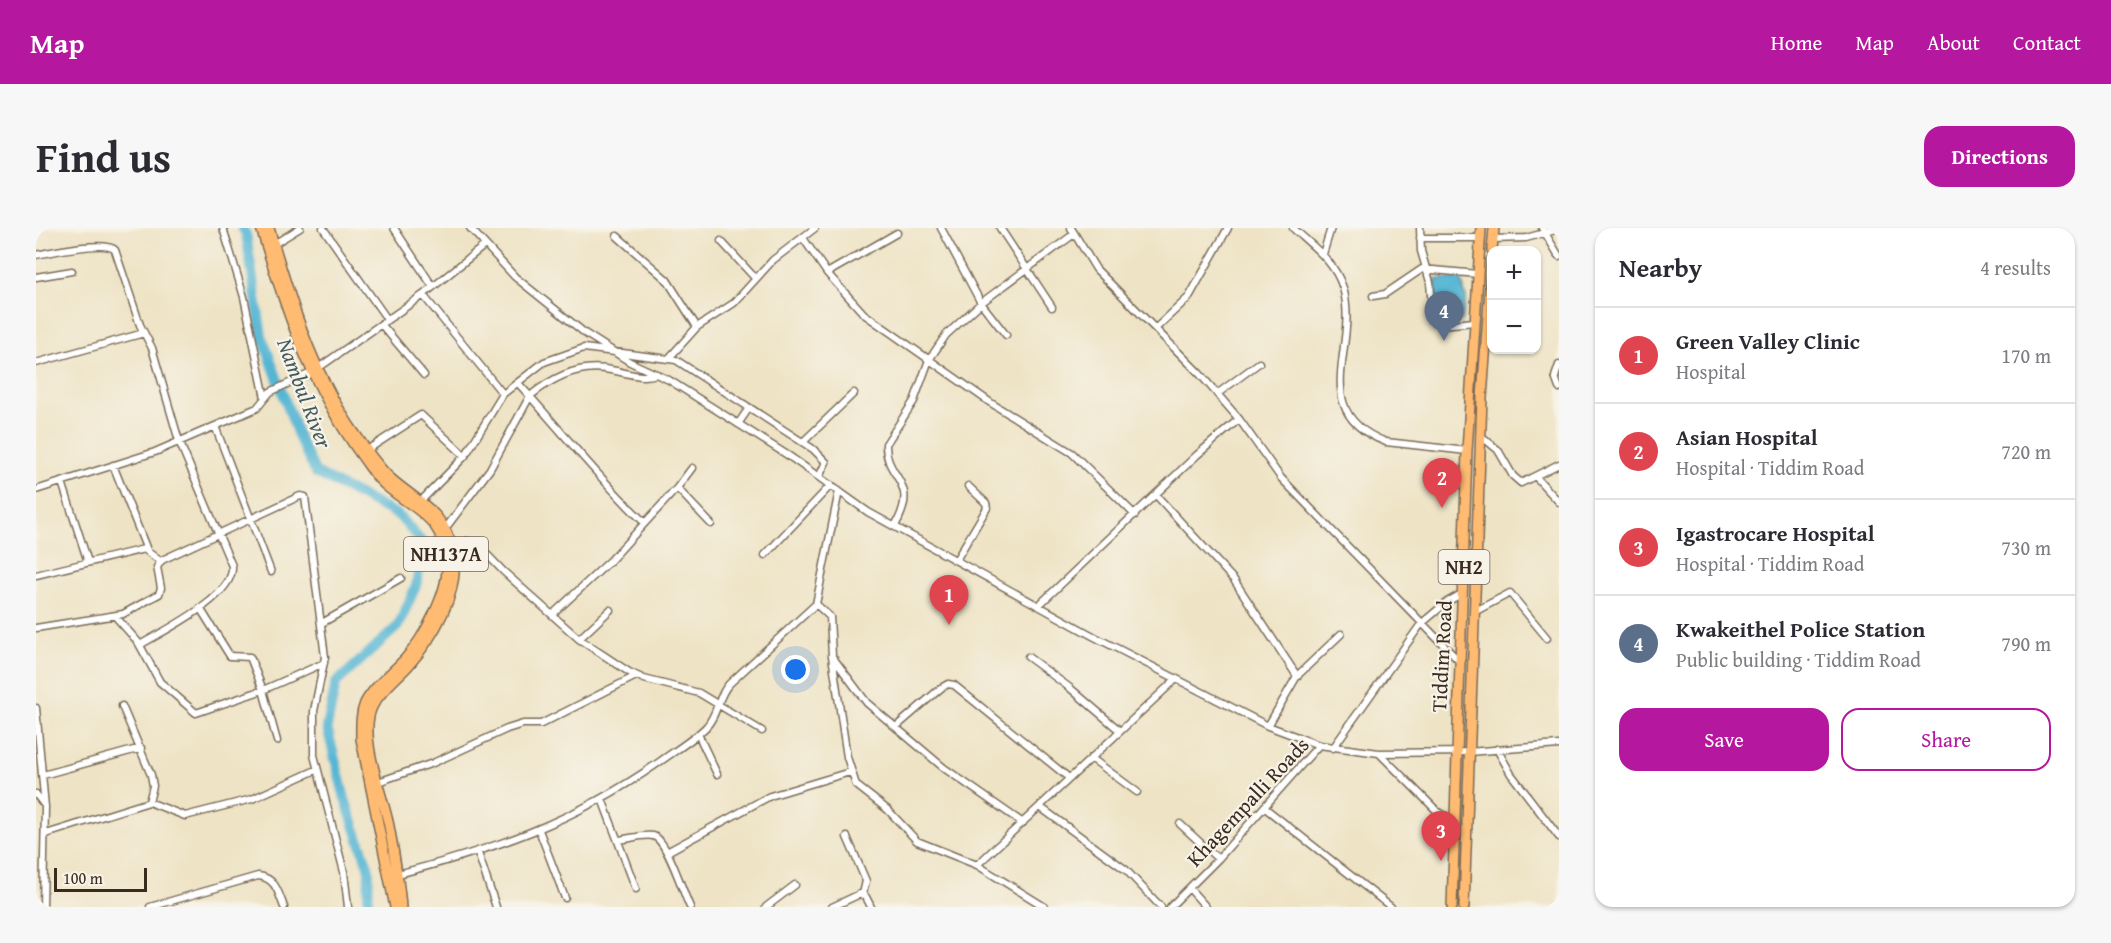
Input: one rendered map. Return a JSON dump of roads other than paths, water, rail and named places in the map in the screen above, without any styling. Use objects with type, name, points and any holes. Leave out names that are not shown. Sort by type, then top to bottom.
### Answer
[{"type":"highway","name":"NH137A","points":[[261,228],[284,301],[336,418],[375,474],[389,488],[419,503],[442,540],[447,577],[424,632],[406,658],[369,698],[361,721],[361,739],[371,793],[394,875],[395,907]]},
{"type":"highway","name":"NH137A","points":[[269,228],[314,371],[367,450],[391,479],[445,529],[452,547],[454,578],[434,629],[419,653],[380,695],[369,717],[370,743],[401,907]]},
{"type":"highway","name":"Tiddim Road","points":[[1452,907],[1455,752],[1467,451],[1481,228]]},
{"type":"highway","points":[[1492,246],[1494,228]]},
{"type":"highway","name":"Tiddim Road","points":[[1464,907],[1480,435],[1488,300]]},
{"type":"street","points":[[223,228],[244,297],[265,398]]},
{"type":"street","points":[[274,244],[300,228]]},
{"type":"street","points":[[323,228],[387,319]]},
{"type":"street","points":[[394,228],[433,287]]},
{"type":"street","points":[[470,228],[515,277],[586,334],[611,350],[741,420],[820,475],[868,512],[1176,679],[1268,726],[1319,745]]},
{"type":"street","points":[[670,357],[697,327],[734,303],[755,278],[815,228]]},
{"type":"street","points":[[941,228],[981,303],[1006,335]]},
{"type":"street","points":[[1000,228],[1052,307]]},
{"type":"street","points":[[1156,328],[1189,297],[1228,228]]},
{"type":"street","points":[[1293,228],[1323,254],[1340,280],[1345,303],[1346,336],[1340,396],[1347,413],[1374,437],[1386,442],[1467,451]]},
{"type":"street","points":[[1323,254],[1331,228]]},
{"type":"street","points":[[1420,228],[1425,268],[1430,282],[1433,321],[1440,325],[1475,322]]},
{"type":"street","points":[[1493,239],[1559,229]]},
{"type":"street","points":[[895,526],[904,506],[905,495],[888,458],[886,444],[914,401],[929,360],[946,335],[981,303],[1073,231],[1096,269],[1156,328],[1217,394],[1239,419],[1281,478],[1460,662]]},
{"type":"street","points":[[1543,231],[1559,256]]},
{"type":"street","points":[[827,273],[897,233]]},
{"type":"street","points":[[617,236],[667,280],[697,327]]},
{"type":"street","points":[[803,238],[827,273],[864,314],[991,403],[1072,453],[1135,515]]},
{"type":"street","points":[[1420,238],[1480,238]]},
{"type":"street","points":[[721,241],[755,278]]},
{"type":"street","points":[[36,490],[179,441],[257,408],[270,392],[291,384],[314,371],[423,295],[485,245]]},
{"type":"street","points":[[36,255],[62,249],[111,246],[116,250],[144,333],[152,348],[179,441],[232,572],[215,598],[140,645]]},
{"type":"street","points":[[1373,296],[1385,294],[1413,273],[1425,268],[1478,274]]},
{"type":"street","points":[[36,277],[72,271]]},
{"type":"street","points":[[423,295],[503,394]]},
{"type":"street","points":[[381,324],[424,375]]},
{"type":"street","points":[[36,363],[144,333]]},
{"type":"street","points":[[419,503],[465,456],[503,394],[544,362],[564,352],[584,348],[670,357],[824,457],[825,466],[820,475]]},
{"type":"street","points":[[1217,394],[1259,363]]},
{"type":"street","points":[[1559,365],[1555,377],[1559,388]]},
{"type":"street","points":[[445,529],[490,469],[530,396],[549,382],[575,371],[599,368],[644,377],[657,374]]},
{"type":"street","points":[[518,383],[580,450],[611,490],[644,522]]},
{"type":"street","points":[[803,442],[854,393]]},
{"type":"street","points":[[741,420],[749,408]]},
{"type":"street","points":[[367,450],[422,415],[465,456]]},
{"type":"street","points":[[1038,606],[1084,560],[1239,419]]},
{"type":"street","points":[[215,426],[271,572]]},
{"type":"street","points":[[1480,435],[1498,450],[1516,481],[1525,482],[1559,464]]},
{"type":"street","points":[[113,465],[147,550],[160,561]]},
{"type":"street","points":[[553,614],[611,560],[677,488],[692,468]]},
{"type":"street","points":[[1536,477],[1559,502]]},
{"type":"street","points":[[62,482],[88,562]]},
{"type":"street","points":[[765,555],[831,485]]},
{"type":"street","points":[[956,560],[988,506],[968,486]]},
{"type":"street","points":[[677,488],[711,524]]},
{"type":"street","points":[[394,875],[478,853],[539,830],[602,799],[698,734],[713,718],[716,703],[729,684],[816,604],[839,491]]},
{"type":"street","points":[[1156,495],[1234,580],[1297,676]]},
{"type":"street","points":[[36,628],[115,616],[159,594],[161,588],[157,567],[160,561],[250,517],[300,496],[306,498],[322,623],[324,663],[314,711],[316,770],[344,872],[348,907]]},
{"type":"street","points":[[452,547],[467,541],[477,544],[503,571],[579,639],[636,676],[690,690],[762,731]]},
{"type":"street","points":[[36,575],[147,550]]},
{"type":"street","points":[[322,623],[400,578]]},
{"type":"street","points":[[1332,748],[1421,624],[1446,602],[1463,593]]},
{"type":"street","points":[[1474,612],[1510,593],[1547,638]]},
{"type":"street","points":[[816,604],[830,617],[832,656],[850,772],[859,789],[888,810],[917,842],[977,865],[1044,907]]},
{"type":"street","points":[[200,608],[230,656],[250,657],[263,690],[277,741]]},
{"type":"street","points":[[579,639],[610,610]]},
{"type":"street","points":[[115,616],[140,645],[160,682],[196,713],[263,690],[324,663]]},
{"type":"street","points":[[1268,726],[1297,676],[1341,634]]},
{"type":"street","points":[[832,656],[862,698],[944,768],[1023,823]]},
{"type":"street","points":[[1028,657],[1070,688],[1119,730]]},
{"type":"street","points":[[378,782],[433,763],[507,729],[523,724],[541,724],[636,676]]},
{"type":"street","points":[[977,865],[1176,679]]},
{"type":"street","points":[[897,726],[941,688],[948,684],[954,685],[1069,778]]},
{"type":"street","points":[[122,706],[141,748],[153,783],[149,802]]},
{"type":"street","points":[[36,708],[46,834],[44,904],[36,904]]},
{"type":"street","points":[[698,734],[717,774]]},
{"type":"street","name":"Khagempalli Roads","points":[[1170,907],[1218,859],[1319,745],[1379,753],[1468,752],[1559,745]]},
{"type":"street","points":[[43,775],[141,748]]},
{"type":"street","points":[[1497,749],[1511,774],[1559,837]]},
{"type":"street","points":[[1379,753],[1437,811],[1453,820]]},
{"type":"street","points":[[1091,758],[1137,792]]},
{"type":"street","points":[[46,834],[149,802],[185,816],[252,799],[316,770]]},
{"type":"street","points":[[667,852],[770,796],[850,772]]},
{"type":"street","points":[[36,794],[45,807]]},
{"type":"street","points":[[602,799],[636,889]]},
{"type":"street","points":[[1040,807],[1126,870],[1161,907]]},
{"type":"street","points":[[1264,808],[1390,907]]},
{"type":"street","points":[[1180,824],[1218,859]]},
{"type":"street","points":[[539,830],[565,898]]},
{"type":"street","points":[[619,840],[650,835],[661,841],[690,907]]},
{"type":"street","points":[[847,837],[866,881],[863,894],[871,907]]},
{"type":"street","points":[[478,853],[496,907]]},
{"type":"street","points":[[150,907],[258,876],[273,881],[284,907]]},
{"type":"street","points":[[766,907],[795,885]]},
{"type":"street","points":[[1189,888],[1206,907]]},
{"type":"street","points":[[832,907],[863,894]]},
{"type":"water","points":[[1461,278],[1466,298],[1462,320],[1442,322],[1439,318],[1435,279]]},
{"type":"waterway","name":"Nambul River","points":[[242,228],[246,234],[262,336],[299,438],[316,473],[398,515],[423,543],[416,586],[398,626],[336,683],[327,727],[345,799],[369,869],[368,907]]},
{"type":"place","name":"Kwakeithel Police Station","points":[[1444,341]]},
{"type":"place","name":"Asian Hospital","points":[[1442,508]]},
{"type":"place","name":"Green Valley Clinic","points":[[949,625]]},
{"type":"place","name":"Igastrocare Hospital","points":[[1441,861]]}]
